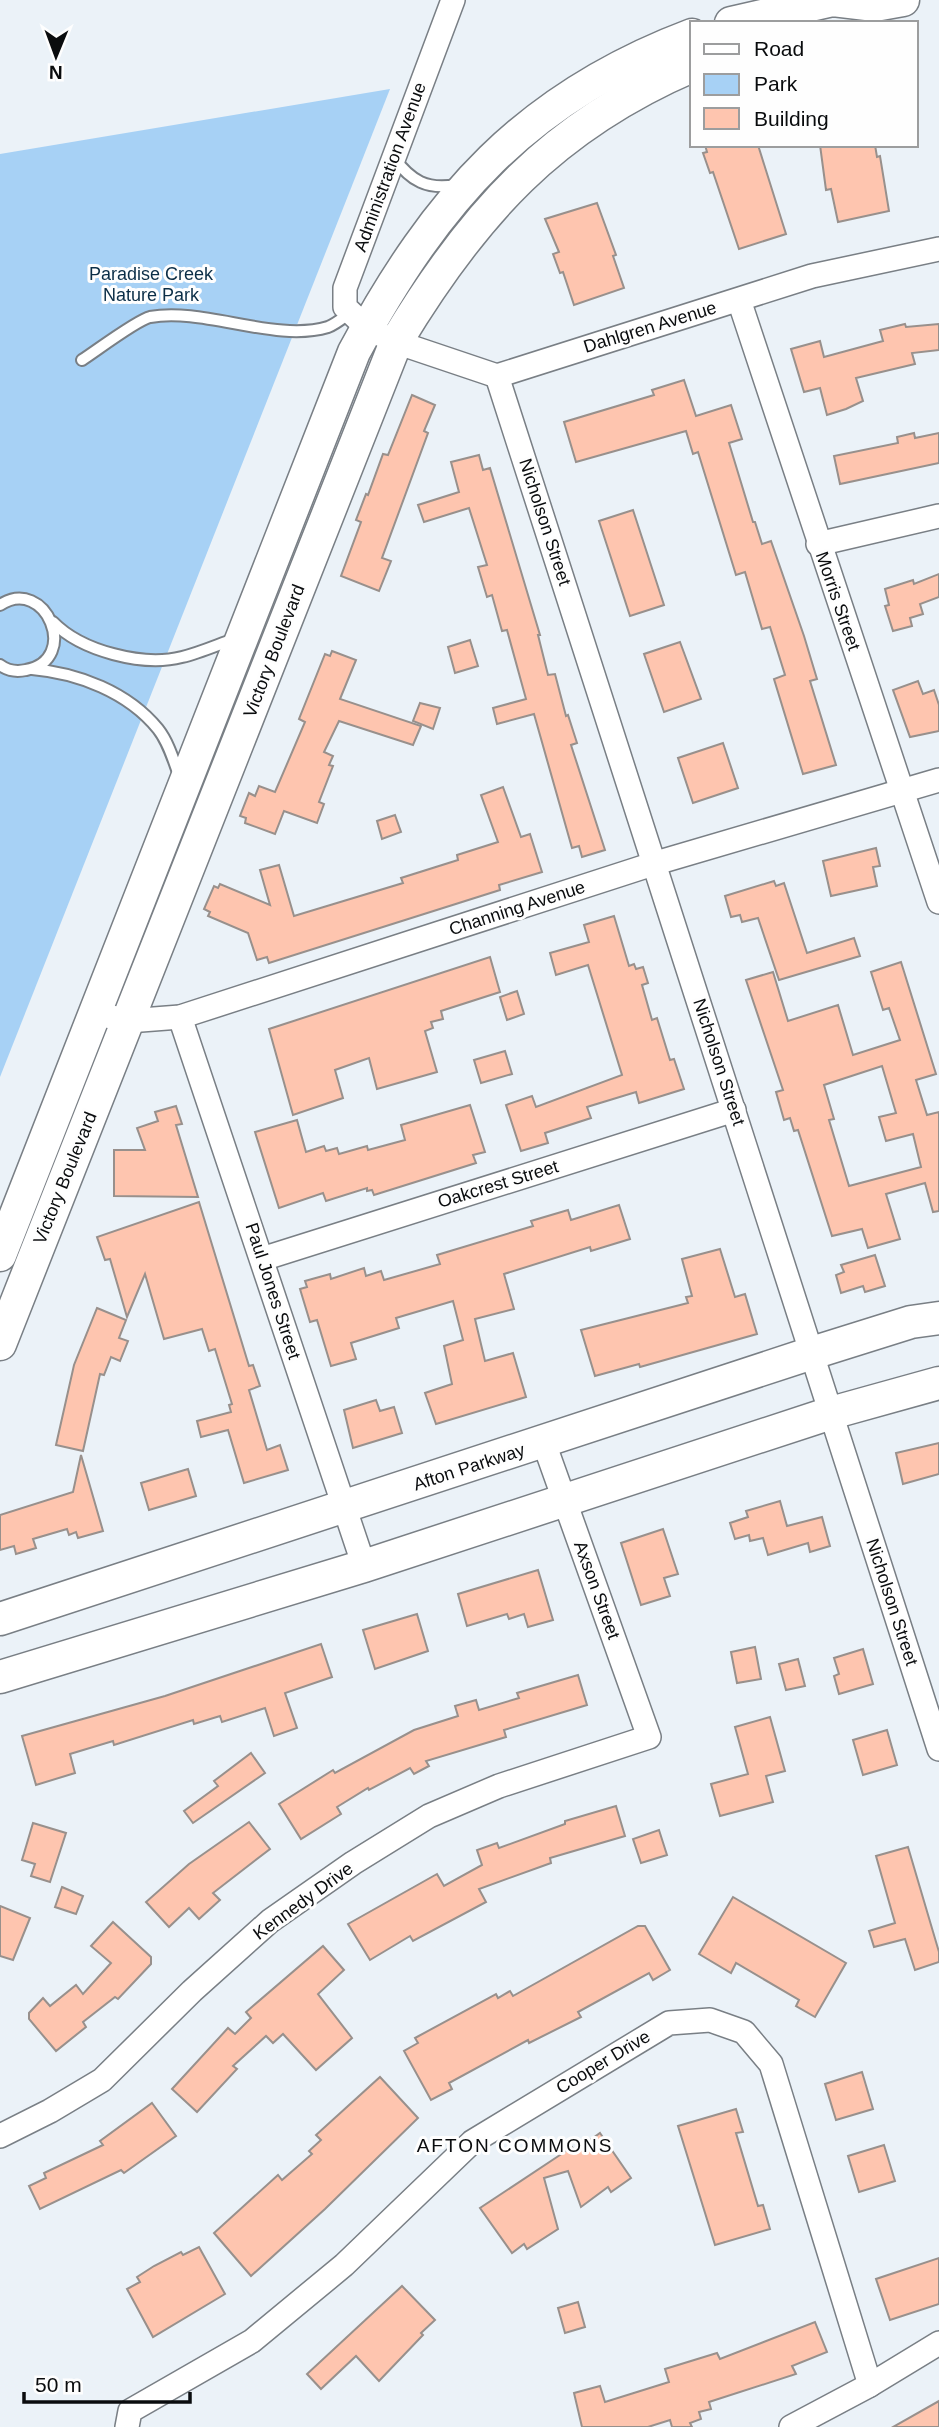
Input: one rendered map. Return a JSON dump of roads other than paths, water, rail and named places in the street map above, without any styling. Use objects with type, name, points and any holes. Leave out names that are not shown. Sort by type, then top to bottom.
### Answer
[{"type":"main road","points":[[740,21],[833,0],[889,2]]},
{"type":"main road","points":[[851,21],[889,2]]},
{"type":"main road","name":"Victory Boulevard","points":[[0,1255],[354,352],[359,320],[400,271],[466,183],[557,104],[652,50],[690,36]]},
{"type":"main road","name":"Victory Boulevard","points":[[0,1344],[396,342],[434,278],[464,239],[498,198],[531,167],[580,128],[624,99],[690,67]]},
{"type":"main road","name":"Afton Parkway","points":[[0,1619],[812,1353],[911,1322],[939,1318]]},
{"type":"main road","points":[[0,1677],[364,1566],[831,1413],[939,1383]]},
{"type":"street","name":"Administration Avenue","points":[[359,320],[345,307],[345,288],[453,0]]},
{"type":"street","name":"Dahlgren Avenue","points":[[497,376],[691,312],[739,300],[812,276],[939,249]]},
{"type":"street","name":"Morris Street","points":[[739,300],[939,902]]},
{"type":"street","points":[[359,320],[396,342],[497,376]]},
{"type":"street","name":"Nicholson Street","points":[[497,376],[656,863],[939,1749]]},
{"type":"street","points":[[818,544],[939,516]]},
{"type":"street","name":"Channing Avenue","points":[[95,1013],[128,1021],[180,1017],[656,863],[939,780]]},
{"type":"street","name":"Paul Jones Street","points":[[180,1017],[364,1566]]},
{"type":"street","name":"Oakcrest Street","points":[[262,1259],[734,1110]]},
{"type":"street","name":"Axson Street","points":[[544,1443],[649,1737]]},
{"type":"street","name":"Kennedy Drive","points":[[0,2136],[50,2111],[102,2080],[192,1991],[270,1921],[353,1863],[419,1823],[499,1786],[649,1737]]},
{"type":"street","name":"Cooper Drive","points":[[127,2427],[130,2411],[252,2341],[344,2265],[472,2142],[669,2023],[710,2020],[744,2032],[771,2064],[870,2385]]},
{"type":"street","points":[[792,2427],[870,2385],[939,2343]]},
{"type":"lane","points":[[394,159],[405,173],[420,184],[439,188],[466,183]]},
{"type":"lane","points":[[82,360],[149,317],[193,317],[259,327],[305,329],[359,320]]},
{"type":"lane","points":[[0,605],[20,599],[34,601],[62,631],[126,657],[161,660],[182,657],[243,635]]},
{"type":"lane","points":[[33,669],[53,650],[56,636],[53,622]]},
{"type":"lane","points":[[0,665],[19,672],[33,669],[68,675],[101,686],[141,712],[158,729],[183,788]]},
{"type":"district","name":"AFTON COMMONS","points":[[515,2145]]},
{"type":"park label","name":"Paradise Creek Nature Park","points":[[151,284]]}]
